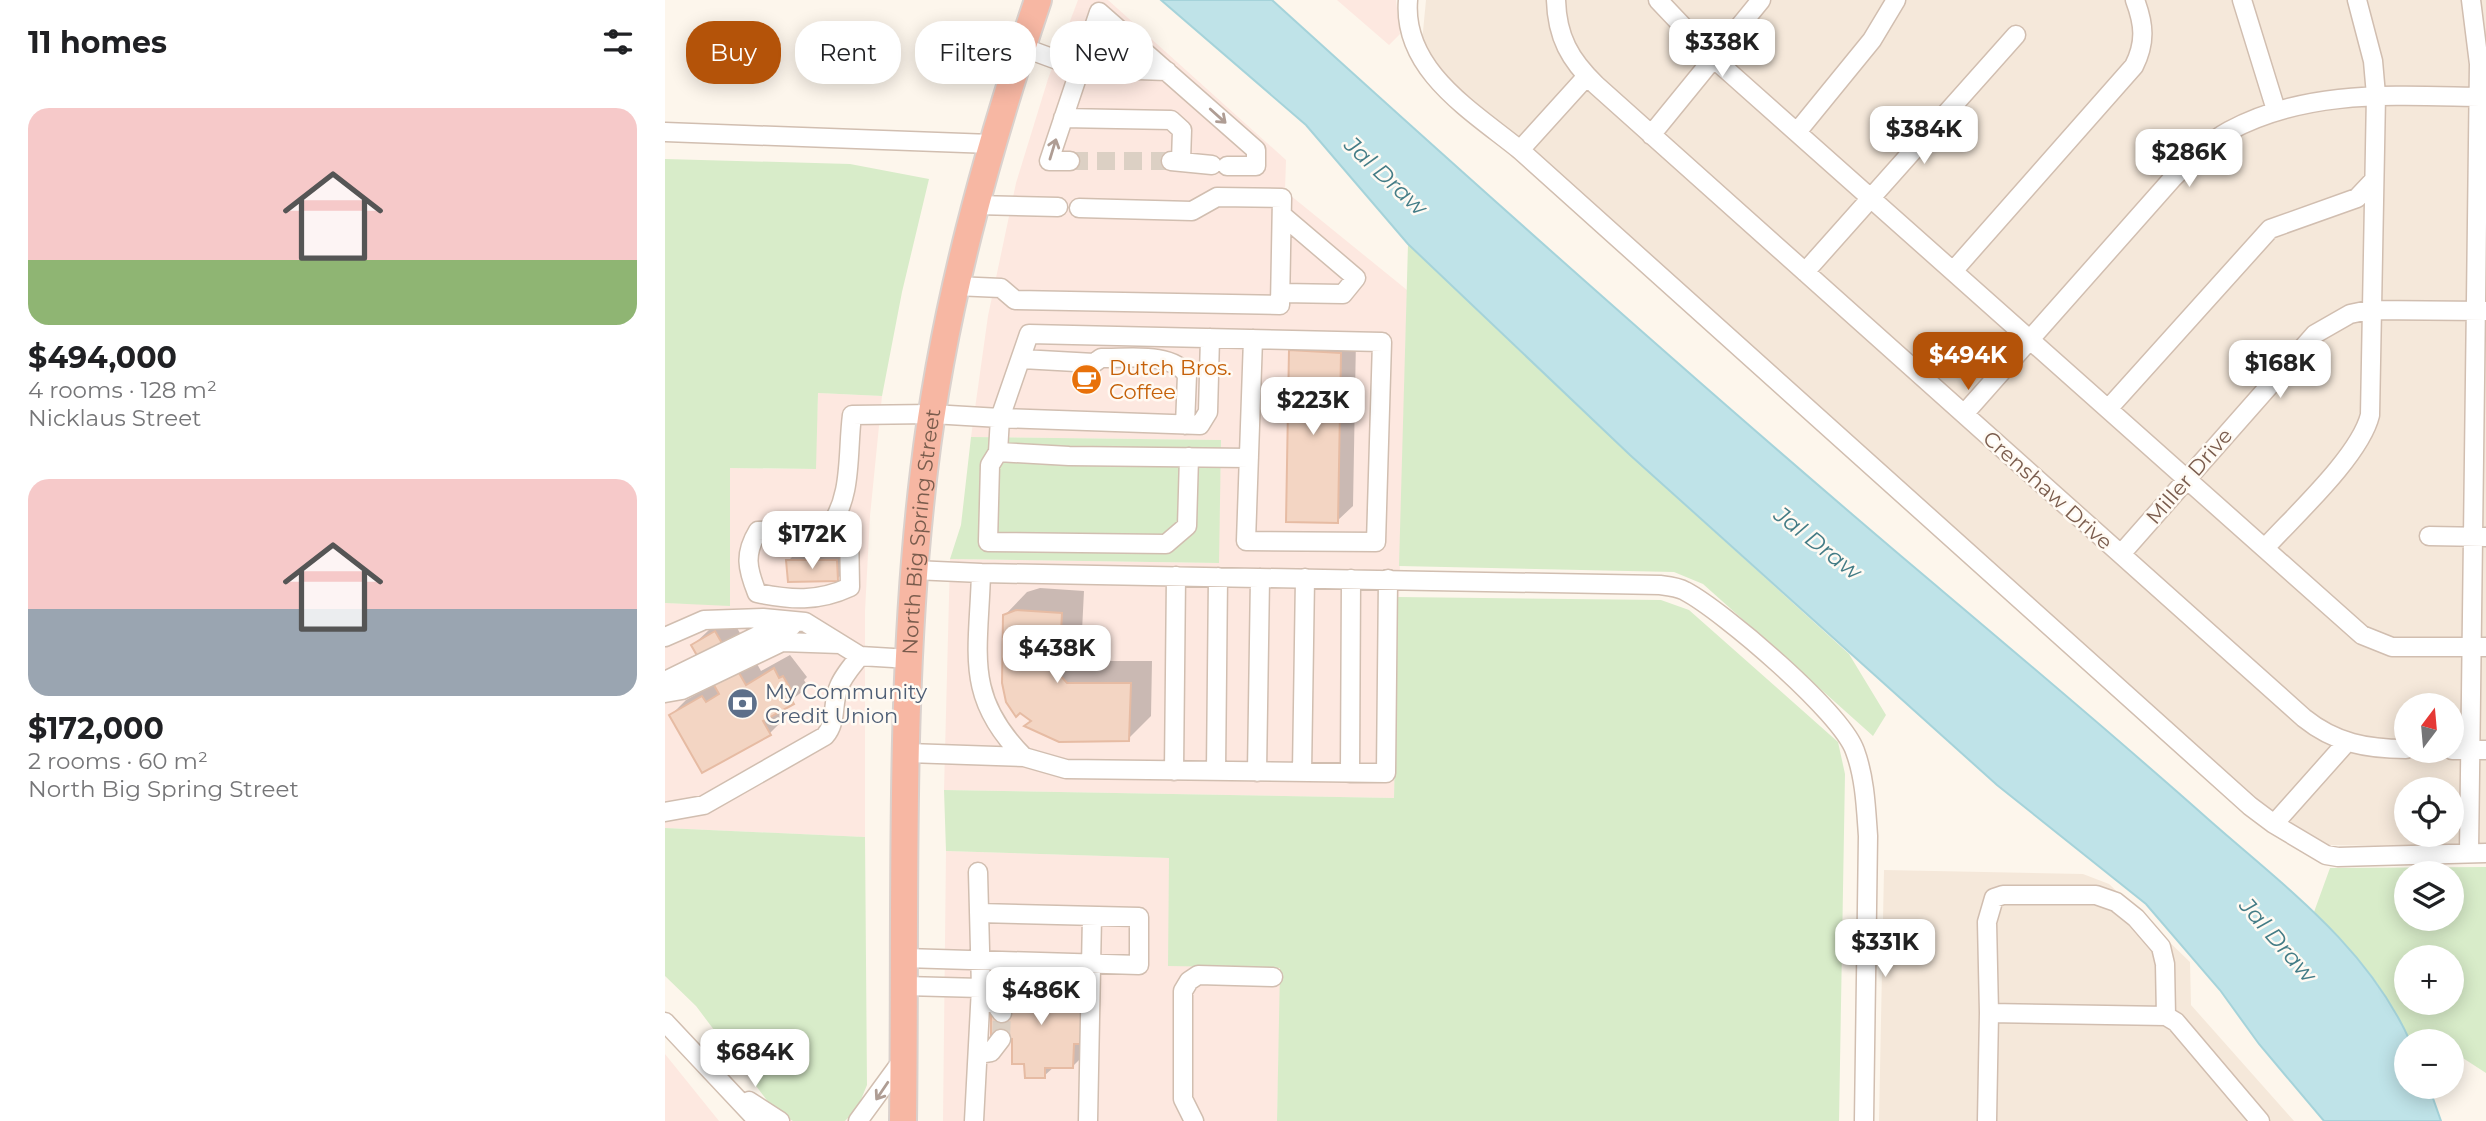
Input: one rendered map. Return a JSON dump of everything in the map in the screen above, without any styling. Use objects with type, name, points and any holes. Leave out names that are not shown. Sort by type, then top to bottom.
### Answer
[{"type":"highway","name":"North Big Spring Street","points":[[1031,21],[1038,0]]},
{"type":"highway","name":"North Big Spring Street","points":[[903,1121],[908,753],[914,570],[932,414],[955,286],[991,144],[1010,84]]},
{"type":"street","points":[[1408,0],[1407,22],[1422,61],[1435,79],[1520,150],[2250,806],[2274,824],[2326,855],[2338,857],[2477,853],[2469,750],[2478,647],[2482,97],[2471,0]]},
{"type":"street","name":"Crenshaw Drive","points":[[1556,0],[1557,26],[1565,48],[1587,76],[2120,554],[2323,732],[2347,742],[2374,748],[2394,749]]},
{"type":"street","points":[[1658,0],[1714,59],[2373,642],[2392,646],[2478,647]]},
{"type":"street","points":[[1651,135],[1761,0]]},
{"type":"street","points":[[1797,132],[1872,40],[1896,0]]},
{"type":"street","points":[[1954,270],[2134,66],[2142,49],[2144,31],[2135,0]]},
{"type":"street","points":[[2242,0],[2276,110]]},
{"type":"street","points":[[2265,548],[2346,458],[2366,430],[2371,408],[2376,95],[2373,61],[2357,0]]},
{"type":"street","points":[[1096,21],[1099,12],[1109,21]]},
{"type":"street","points":[[1805,272],[2016,35]]},
{"type":"street","points":[[1063,118],[1171,120],[1182,130],[1175,161],[1255,166],[1256,150],[1153,59]]},
{"type":"street","points":[[1153,71],[1167,71]]},
{"type":"street","points":[[1520,150],[1587,76]]},
{"type":"street","points":[[1070,161],[1049,161],[1074,84]]},
{"type":"street","points":[[1964,414],[2200,151],[2227,132],[2276,110],[2344,96],[2482,97]]},
{"type":"street","points":[[665,132],[991,144]]},
{"type":"street","points":[[2108,409],[2270,229],[2357,198],[2374,180]]},
{"type":"street","points":[[955,286],[1000,288],[1015,300],[1280,305],[1282,198],[1217,197],[1192,211],[1079,208]]},
{"type":"street","points":[[975,205],[1058,208]]},
{"type":"street","points":[[1280,293],[1343,294],[1356,278],[1282,215]]},
{"type":"street","name":"Miller Drive","points":[[2120,554],[2315,334],[2350,314],[2371,310],[2481,311]]},
{"type":"street","points":[[1189,457],[1187,526],[1166,544],[988,542],[990,465],[998,452],[1000,418],[1029,334],[1210,338],[1253,339],[1382,342],[1376,542],[1246,541],[1253,339]]},
{"type":"street","points":[[839,515],[849,528],[850,587],[827,598],[786,599],[757,593],[750,575],[748,548],[758,531],[828,529],[839,515],[848,473],[852,415],[932,414],[1200,425],[1208,412],[1210,338]]},
{"type":"street","points":[[1022,359],[1094,363],[1101,358],[1169,360],[1187,375],[1185,425]]},
{"type":"street","points":[[998,452],[1069,456],[1249,458]]},
{"type":"street","points":[[2429,536],[2479,536]]},
{"type":"street","points":[[914,570],[1660,585],[1682,589],[1769,654],[1844,730],[1855,750],[1868,836],[1864,1121]]},
{"type":"street","points":[[981,573],[978,682],[988,712],[1004,737],[1024,757]]},
{"type":"street","points":[[1174,771],[1176,576]]},
{"type":"street","points":[[1216,771],[1218,577]]},
{"type":"street","points":[[1257,772],[1260,578]]},
{"type":"street","points":[[1302,772],[1305,578]]},
{"type":"street","points":[[1350,773],[1352,579]]},
{"type":"street","points":[[908,753],[1024,757],[1066,769],[1386,773],[1388,579]]},
{"type":"street","points":[[665,637],[704,620],[773,619],[805,622],[860,656],[910,659]]},
{"type":"street","points":[[665,674],[773,619]]},
{"type":"street","points":[[665,681],[782,626],[827,635]]},
{"type":"street","points":[[665,688],[782,635],[827,635]]},
{"type":"street","points":[[665,694],[682,690],[782,642],[827,635]]},
{"type":"street","points":[[665,812],[704,805],[825,736],[834,726],[834,702],[839,685],[860,656]]},
{"type":"street","points":[[2274,824],[2347,742]]},
{"type":"street","points":[[974,1121],[981,993],[978,872]]},
{"type":"street","points":[[1987,1121],[1987,922],[1994,898],[2003,895],[2096,895],[2116,902],[2136,918],[2161,947],[2165,964],[2166,1016]]},
{"type":"street","points":[[905,958],[1139,965],[1139,917],[979,913]]},
{"type":"street","points":[[1088,1121],[1092,916]]},
{"type":"street","points":[[1194,1121],[1183,1100],[1183,991],[1189,981],[1198,975],[1273,977]]},
{"type":"street","points":[[905,986],[981,993],[996,1004],[1002,1013]]},
{"type":"street","points":[[1989,1013],[2166,1016],[2176,1022],[2260,1121]]},
{"type":"street","points":[[669,1034],[758,1121]]},
{"type":"street","points":[[978,1054],[991,1052],[1001,1039]]},
{"type":"street","points":[[858,1121],[904,1058]]},
{"type":"street","points":[[723,1084],[780,1121]]},
{"type":"shaded area","points":[[1078,0],[1108,0],[1131,21],[1070,21]]},
{"type":"shaded area","points":[[1337,0],[1396,0],[1400,34],[1389,45]]},
{"type":"shaded area","points":[[1426,0],[2486,0],[2486,847],[2464,847],[2464,777],[2394,777],[2394,846],[2317,845],[2269,815],[1436,69],[1422,42]]},
{"type":"shaded area","points":[[1153,40],[1286,160],[1285,191],[1407,290],[1394,798],[944,790],[950,559],[1218,563],[1221,440],[971,437],[988,316],[1016,183],[1050,74],[1050,84],[1153,84]]},
{"type":"shaded area","points":[[818,393],[882,396],[870,516],[865,611],[865,837],[665,828],[665,603],[730,605],[730,468],[815,469]]},
{"type":"shaded area","points":[[946,851],[1170,858],[1281,967],[1277,1121],[943,1121]]},
{"type":"shaded area","points":[[1884,870],[2083,874],[2109,884],[2190,962],[2191,1005],[2294,1121],[1879,1121]]},
{"type":"shaded area","points":[[665,1054],[719,1121],[665,1121]]},
{"type":"green space","points":[[665,159],[850,164],[929,179],[902,292],[882,396],[818,393],[816,469],[730,468],[730,606],[665,603]]},
{"type":"green space","points":[[1408,244],[1630,455],[1849,654],[1886,715],[1873,736],[1703,584],[1674,572],[1399,566]]},
{"type":"green space","points":[[971,437],[1221,440],[1219,563],[950,559],[961,525]]},
{"type":"green space","points":[[1398,597],[1661,600],[1689,610],[1838,742],[1845,774],[1839,1121],[1277,1121],[1280,968],[1168,966],[1169,858],[946,851],[944,790],[1394,798]]},
{"type":"green space","points":[[665,828],[865,837],[867,1085],[858,1107],[845,1121],[793,1121],[775,1111],[696,1006],[665,976]]},
{"type":"green space","points":[[2464,867],[2486,867],[2486,1073],[2464,1059],[2464,1029],[2404,1029],[2396,1015],[2464,1015],[2464,945],[2394,945],[2394,1011],[2368,972],[2314,912],[2330,868],[2394,868],[2394,931],[2464,931]]},
{"type":"water","name":"Jal Draw","points":[[1161,0],[1272,0],[1742,419],[2266,869],[2322,920],[2347,947],[2392,1007],[2404,1029],[2394,1029],[2394,1099],[2433,1099],[2441,1121],[2324,1121],[2259,1044],[2220,990],[2146,904],[1997,785],[1630,455],[1408,244],[1306,125]]},
{"type":"building","points":[[1289,350],[1341,353],[1338,523],[1286,522]]},
{"type":"building","points":[[786,560],[837,560],[838,581],[788,582]]},
{"type":"building","points":[[1016,610],[1062,613],[1059,674],[1067,683],[1131,683],[1129,741],[1059,742],[1024,726],[1031,721],[1020,713],[1016,717],[1006,702],[1002,683],[1003,615]]},
{"type":"building","name":"My Community Credit Union","points":[[715,631],[746,685],[774,668],[779,678],[783,676],[793,693],[789,695],[794,704],[763,721],[771,735],[702,773],[669,715],[702,696],[706,702],[719,694],[691,645]]},
{"type":"building","points":[[1021,979],[1063,979],[1063,1000],[1083,1000],[1083,1044],[1074,1044],[1073,1068],[1045,1068],[1045,1078],[1025,1078],[1024,1064],[1012,1064],[1012,1039],[991,1039],[991,1013],[1011,1013],[1011,995],[1021,995]]},
{"type":"tunnel","points":[[1070,161],[1170,161]]},
{"type":"tunnel","points":[[1001,1039],[1002,1013]]},
{"type":"place","name":"Dutch Bros. Coffee","points":[[1086,379]]},
{"type":"place","name":"My Community Credit Union","points":[[742,703]]}]
